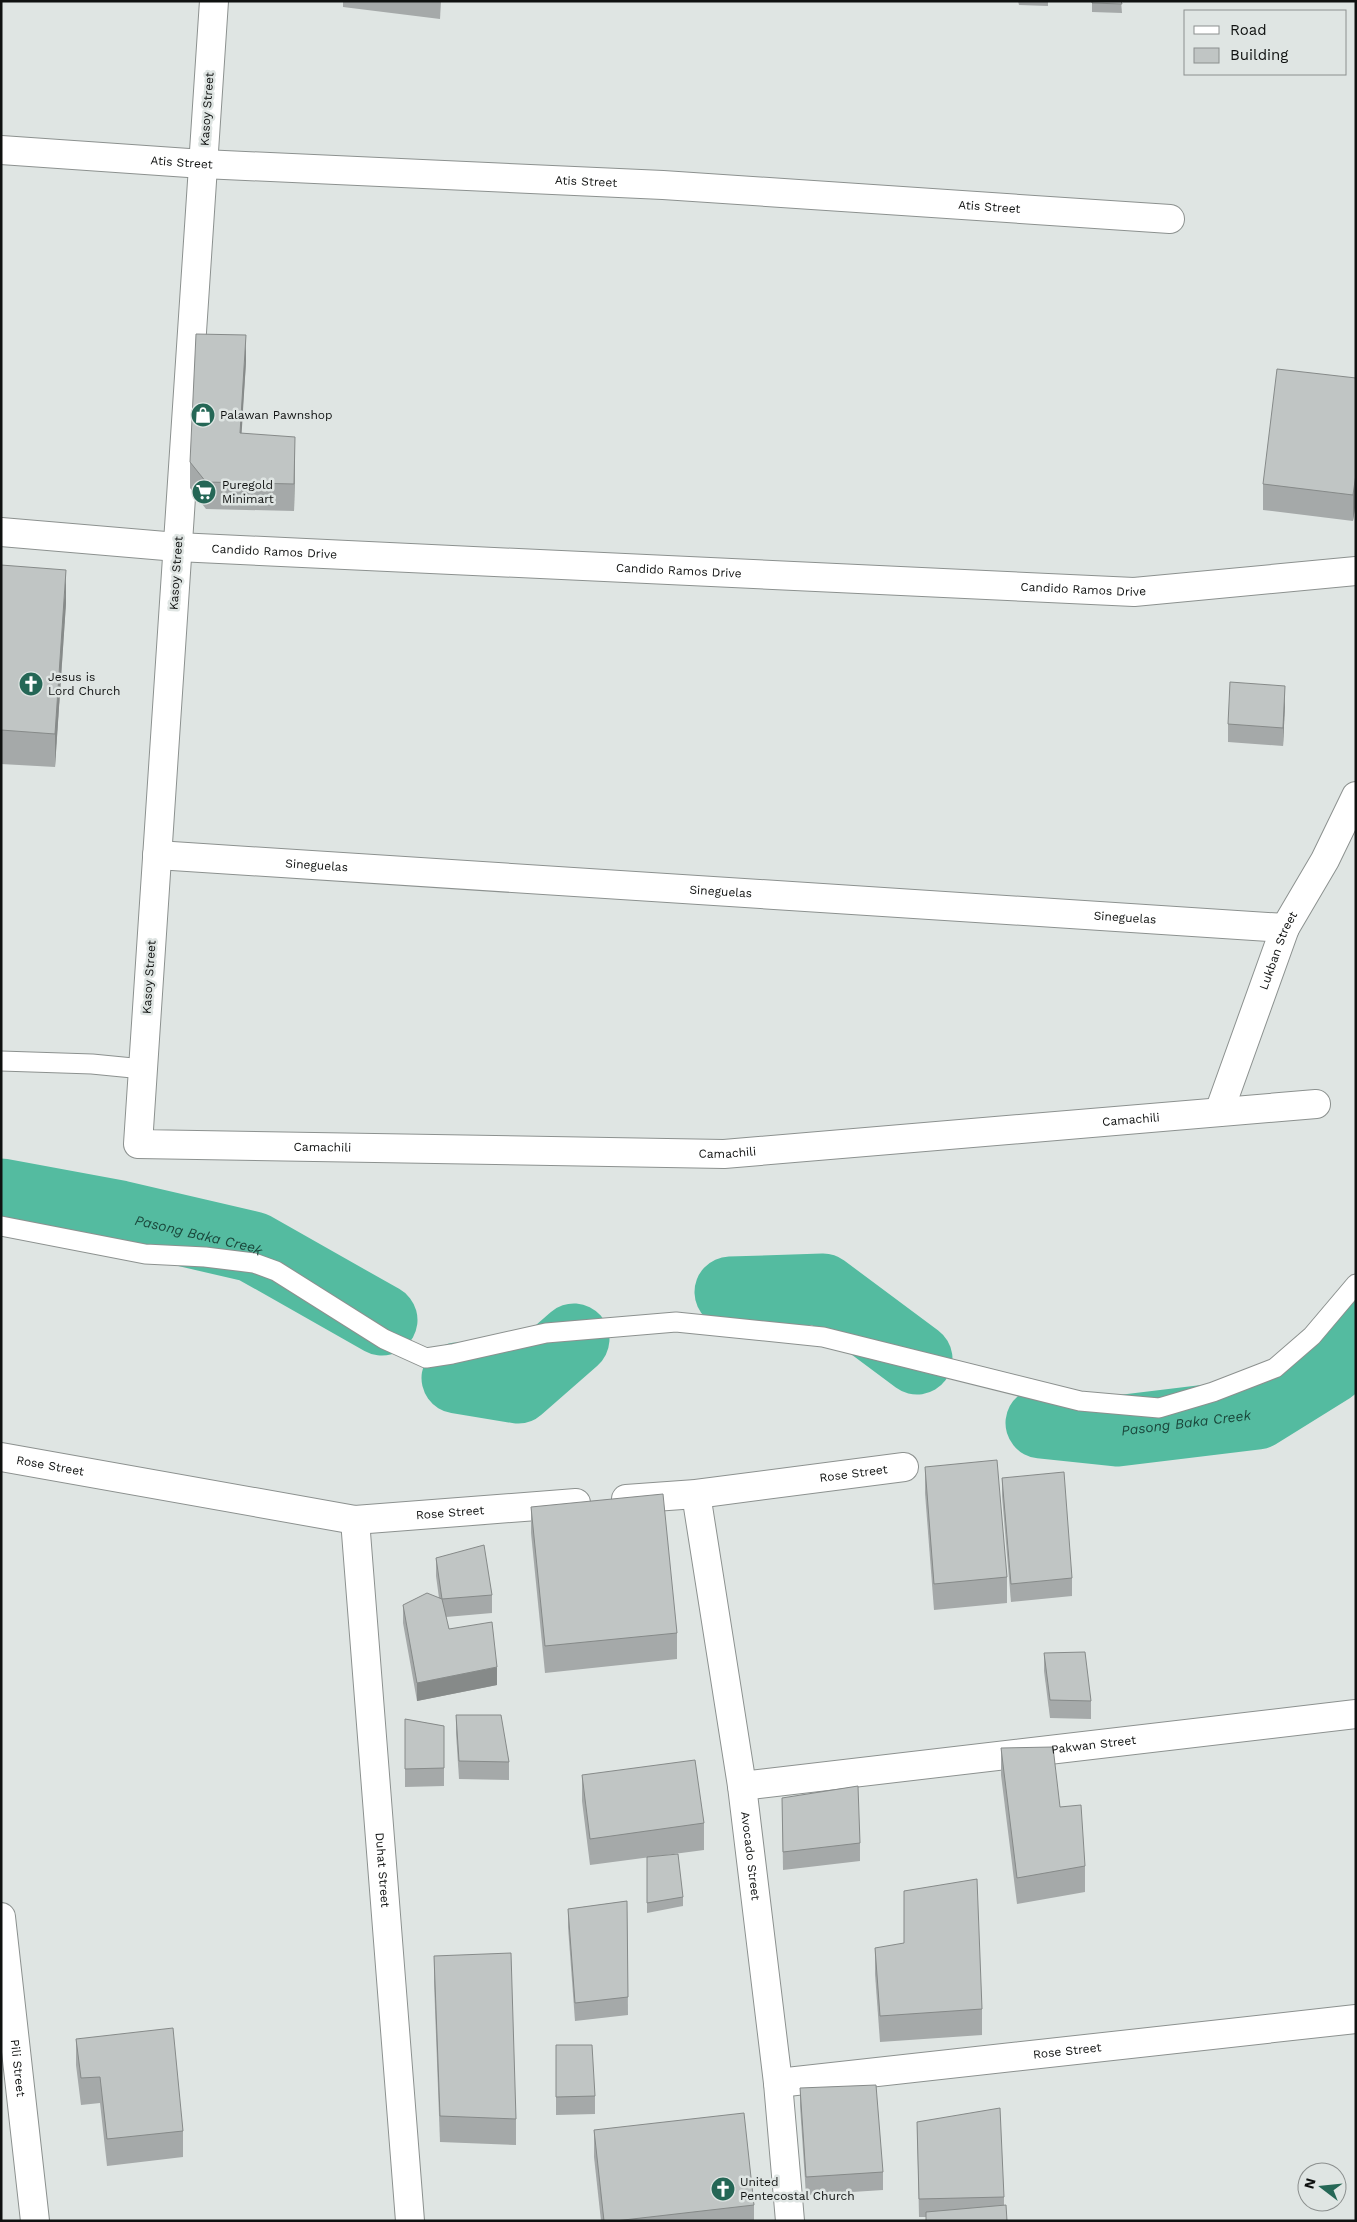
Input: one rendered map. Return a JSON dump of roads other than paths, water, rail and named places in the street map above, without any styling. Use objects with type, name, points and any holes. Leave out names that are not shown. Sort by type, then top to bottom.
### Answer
[{"type":"street","name":"Kasoy Street","points":[[138,1144],[214,1]]},
{"type":"street","name":"Atis Street","points":[[1,150],[203,164],[663,185],[1170,219]]},
{"type":"street","name":"Candido Ramos Drive","points":[[1,532],[177,547],[1134,592],[1356,571]]},
{"type":"street","name":"Lukban Street","points":[[1219,1112],[1285,928],[1325,860],[1356,796]]},
{"type":"street","name":"Sineguelas","points":[[157,855],[1285,928]]},
{"type":"street","name":"Camachili","points":[[138,1144],[724,1154],[1316,1104]]},
{"type":"street","name":"Rose Street","points":[[1,1457],[355,1520],[696,1494],[904,1467]]},
{"type":"street","name":"Avocado Street","points":[[696,1494],[742,1786],[778,2084],[790,2221]]},
{"type":"street","name":"Duhat Street","points":[[355,1520],[410,2221]]},
{"type":"street","name":"Pakwan Street","points":[[742,1786],[1356,1714]]},
{"type":"street","name":"Pili Street","points":[[1,1917],[35,2221]]},
{"type":"street","name":"Rose Street","points":[[778,2084],[1356,2018]]},
{"type":"lane","points":[[1,1061],[92,1064],[143,1069]]},
{"type":"lane","points":[[1,1226],[145,1254],[205,1257],[254,1263],[276,1271],[384,1339],[426,1358],[546,1333],[676,1322],[823,1337],[1080,1401],[1159,1408],[1213,1392],[1275,1368],[1312,1336],[1356,1284]]},
{"type":"waterway","name":"Pasong Baka Creek","points":[[1,1194],[120,1216],[253,1247],[382,1320]]},
{"type":"waterway","name":"Pasong Baka Creek","points":[[730,1292],[823,1289],[917,1359]]},
{"type":"waterway","name":"Pasong Baka Creek","points":[[1041,1423],[1117,1431],[1257,1414],[1331,1368],[1356,1327]]},
{"type":"waterway","name":"Pasong Baka Creek","points":[[457,1378],[518,1388],[574,1339]]},
{"type":"place","name":"Palawan Pawnshop","points":[[203,415]]},
{"type":"place","name":"Puregold Minimart","points":[[204,492]]},
{"type":"place","name":"Jesus is Lord Church","points":[[31,684]]},
{"type":"place","name":"United Pentecostal Church","points":[[723,2189]]}]
